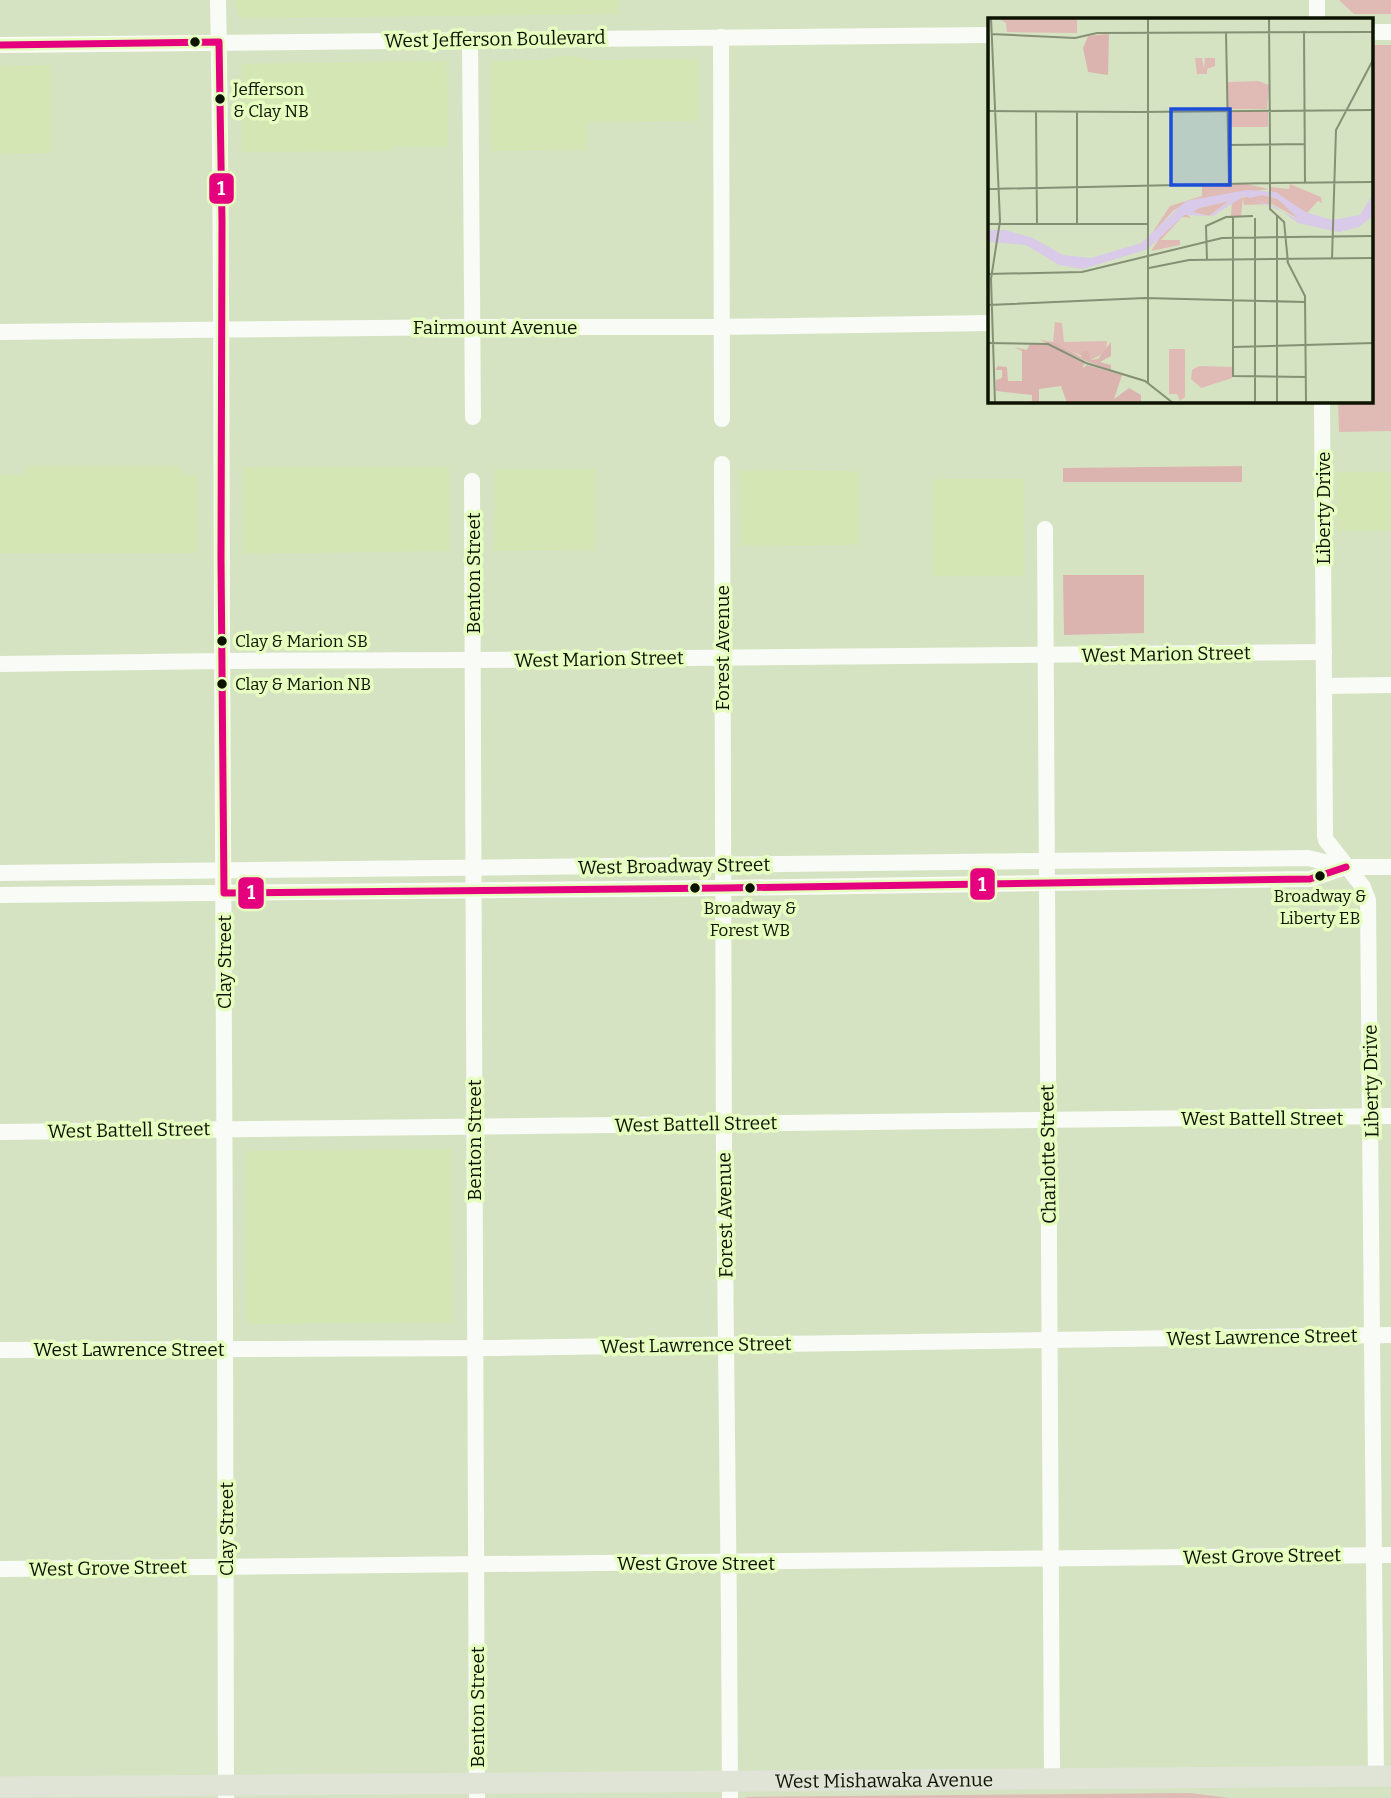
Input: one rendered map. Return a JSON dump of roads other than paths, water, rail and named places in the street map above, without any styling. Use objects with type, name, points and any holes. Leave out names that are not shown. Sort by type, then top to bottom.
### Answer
[{"type":"main road","name":"West Mishawaka Avenue","points":[[0,1787],[226,1792],[730,1790],[1052,1779],[1384,1776]]},
{"type":"street","name":"Clay Street","points":[[219,0],[226,1792]]},
{"type":"street","points":[[1317,0],[1317,18]]},
{"type":"street","name":"West Jefferson Boulevard","points":[[0,45],[988,35]]},
{"type":"street","points":[[721,37],[722,419]]},
{"type":"street","points":[[470,39],[472,417]]},
{"type":"street","name":"Fairmount Avenue","points":[[0,332],[988,323]]},
{"type":"street","name":"Liberty Drive","points":[[1322,402],[1325,836],[1363,887],[1368,900],[1372,1336],[1383,1555],[1384,1776]]},
{"type":"street","name":"Forest Avenue","points":[[722,464],[730,1790]]},
{"type":"street","name":"Benton Street","points":[[472,481],[477,1791]]},
{"type":"street","name":"Charlotte Street","points":[[1045,528],[1052,1779]]},
{"type":"street","name":"West Marion Street","points":[[0,664],[1324,652]]},
{"type":"street","points":[[1324,686],[1391,685]]},
{"type":"street","name":"West Broadway Street","points":[[0,873],[1308,858],[1346,867],[1391,867]]},
{"type":"street","name":"West Broadway Street","points":[[0,895],[1310,879],[1346,867]]},
{"type":"street","name":"West Battell Street","points":[[0,1132],[1391,1116]]},
{"type":"street","name":"West Lawrence Street","points":[[0,1350],[475,1348],[1391,1335]]},
{"type":"street","name":"West Grove Street","points":[[0,1569],[1383,1555]]},
{"type":"place","name":"Jefferson & Clay NB","points":[[220,99]]},
{"type":"place","name":"Clay & Marion SB","points":[[222,641]]},
{"type":"place","name":"Clay & Marion NB","points":[[222,684]]},
{"type":"place","name":"Broadway & Liberty EB","points":[[1320,876]]},
{"type":"place","name":"Broadway & Forest WB","points":[[750,888]]}]
